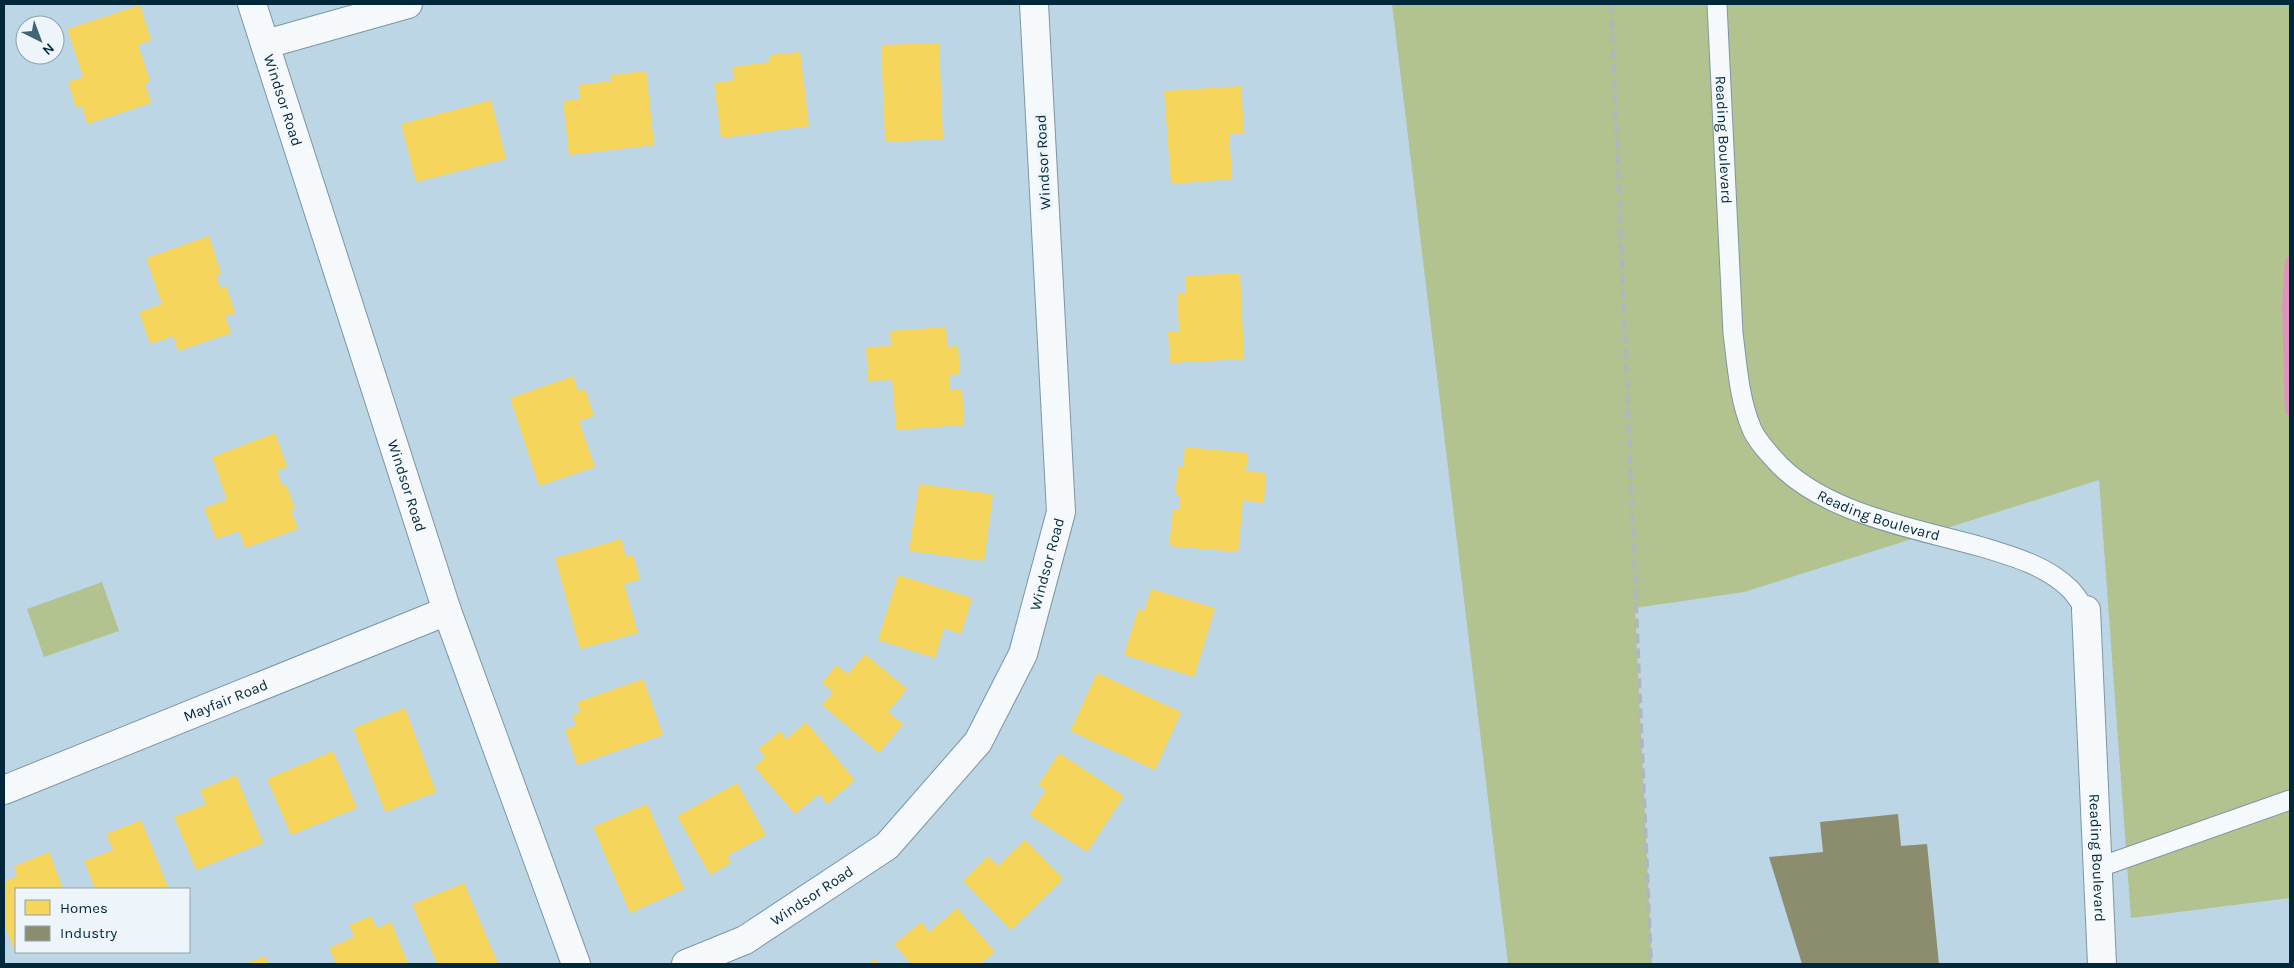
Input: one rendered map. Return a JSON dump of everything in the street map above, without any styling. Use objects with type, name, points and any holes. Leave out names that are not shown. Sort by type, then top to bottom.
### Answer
[{"type":"street","name":"Windsor Road","points":[[252,4],[448,611],[576,964]]},
{"type":"street","points":[[266,44],[408,4]]},
{"type":"street","name":"Windsor Road","points":[[686,964],[745,940],[887,846],[978,742],[1023,654],[1061,512],[1034,4]]},
{"type":"street","name":"Reading Boulevard","points":[[2086,610],[2102,964]]},
{"type":"street","name":"Mayfair Road","points":[[4,790],[448,611]]},
{"type":"lane","name":"Reading Boulevard","points":[[1717,4],[1733,334],[1740,383],[1751,427],[1764,448],[1784,470],[1803,486],[1853,511],[2007,554],[2050,573],[2071,590],[2086,610]]},
{"type":"lane","points":[[2097,868],[2290,800]]},
{"type":"green space","points":[[1392,4],[2290,4],[2290,898],[2131,918],[2099,480],[1744,592],[1635,608],[1652,964],[1508,964]]},
{"type":"green space","points":[[102,582],[119,631],[44,657],[27,609]]},
{"type":"building: Homes","points":[[140,5],[151,40],[138,45],[150,81],[145,84],[151,103],[87,124],[82,106],[76,108],[68,82],[83,77],[67,29]]},
{"type":"building: Homes","points":[[939,43],[943,139],[885,142],[881,45]]},
{"type":"building: Homes","points":[[800,52],[809,126],[721,138],[714,83],[734,80],[732,67],[770,62],[769,55]]},
{"type":"building: Homes","points":[[646,71],[654,145],[569,155],[563,101],[580,99],[578,85],[611,81],[610,75]]},
{"type":"building: Homes","points":[[1241,86],[1244,133],[1229,134],[1232,179],[1171,184],[1164,91]]},
{"type":"building: Homes","points":[[491,100],[506,159],[416,182],[401,124]]},
{"type":"building: Homes","points":[[209,236],[221,274],[216,275],[220,288],[226,286],[235,313],[225,316],[231,333],[178,351],[173,336],[150,344],[139,312],[162,304],[146,258]]},
{"type":"building: Homes","points":[[1240,273],[1244,359],[1170,363],[1168,332],[1179,331],[1177,294],[1186,293],[1185,276]]},
{"type":"building: Homes","points":[[946,327],[947,347],[958,346],[960,374],[949,375],[949,390],[962,389],[964,425],[896,430],[892,380],[868,381],[866,347],[891,346],[890,331]]},
{"type":"building: Homes","points":[[573,376],[578,391],[585,389],[594,416],[579,421],[595,467],[539,486],[510,398]]},
{"type":"building: Homes","points":[[275,433],[287,467],[277,471],[282,486],[286,484],[295,509],[291,510],[298,529],[245,548],[239,531],[216,539],[204,508],[227,500],[212,457]]},
{"type":"building: Homes","points":[[1185,447],[1248,453],[1246,471],[1266,473],[1264,503],[1243,500],[1238,552],[1169,546],[1173,509],[1179,510],[1180,495],[1175,494],[1178,466],[1183,467]]},
{"type":"building: Homes","points":[[919,484],[993,494],[984,561],[909,551]]},
{"type":"building: Homes","points":[[621,539],[626,557],[633,555],[640,579],[624,584],[638,633],[580,649],[555,558]]},
{"type":"building: Homes","points":[[898,575],[972,598],[961,634],[944,628],[935,658],[878,640]]},
{"type":"building: Homes","points":[[1151,589],[1215,608],[1194,677],[1124,655],[1138,609],[1144,611]]},
{"type":"building: Homes","points":[[865,654],[907,689],[888,712],[903,724],[879,753],[822,705],[833,692],[822,683],[836,665],[848,674]]},
{"type":"building: Homes","points":[[1097,673],[1181,712],[1155,770],[1070,731]]},
{"type":"building: Homes","points":[[643,679],[663,735],[577,765],[565,730],[576,725],[572,715],[580,712],[577,702]]},
{"type":"building: Homes","points":[[405,708],[436,792],[385,812],[353,728]]},
{"type":"building: Homes","points":[[806,722],[855,780],[827,804],[819,794],[795,814],[754,767],[765,757],[758,749],[780,731],[786,739]]},
{"type":"building: Homes","points":[[333,751],[357,808],[291,835],[267,779]]},
{"type":"building: Homes","points":[[1059,753],[1124,796],[1087,852],[1029,815],[1046,790],[1038,785]]},
{"type":"building: Homes","points":[[236,775],[263,843],[196,870],[174,817],[206,804],[200,790]]},
{"type":"building: Homes","points":[[737,783],[766,835],[727,856],[731,863],[710,875],[677,816]]},
{"type":"building: Homes","points":[[647,804],[684,889],[630,913],[593,827]]},
{"type":"building: Homes","points":[[141,820],[168,887],[95,888],[84,861],[113,850],[106,834]]},
{"type":"building: Homes","points":[[1025,840],[1063,879],[1011,930],[963,881],[988,856],[998,866]]},
{"type":"building: Homes","points":[[49,852],[63,888],[15,888],[14,949],[4,924],[4,882],[17,876],[14,866]]},
{"type":"building: Homes","points":[[464,883],[498,964],[437,964],[412,904]]},
{"type":"building: Homes","points":[[957,908],[995,952],[980,964],[911,964],[894,944],[921,922],[929,932]]},
{"type":"building: Homes","points":[[371,916],[377,928],[391,922],[408,964],[336,964],[329,948],[354,937],[349,925]]},
{"type":"building: Homes","points":[[265,956],[268,964],[244,964]]},
{"type":"building: Homes","points":[[875,959],[879,964],[868,964]]},
{"type":"building: Industry","points":[[1898,814],[1901,846],[1927,844],[1939,964],[1802,964],[1769,857],[1823,852],[1820,822]]},
{"type":"waterway","points":[[2290,262],[2287,306],[2290,411]]},
{"type":"railway","points":[[1611,4],[1651,964]]}]
